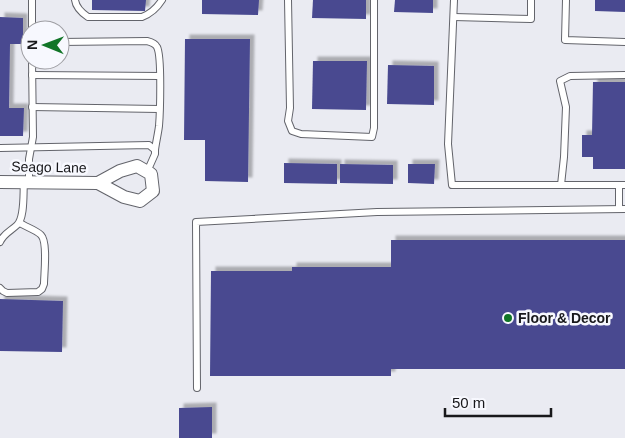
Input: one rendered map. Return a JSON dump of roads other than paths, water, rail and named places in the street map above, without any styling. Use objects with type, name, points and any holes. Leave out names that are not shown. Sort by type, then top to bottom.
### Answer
[{"type":"street","name":"Seago Lane","points":[[0,182],[98,183],[137,166],[151,174],[153,191],[140,200],[124,197],[98,183]]},
{"type":"lane","points":[[32,0],[32,20]]},
{"type":"lane","points":[[75,0],[78,8],[88,17],[142,17],[157,7],[162,0]]},
{"type":"lane","points":[[288,0],[290,108],[288,120],[292,131],[301,134],[372,137],[374,128],[374,0]]},
{"type":"lane","points":[[198,388],[196,222],[377,212],[622,209],[622,185],[452,185],[448,144],[454,0]]},
{"type":"lane","points":[[454,17],[531,19],[531,0]]},
{"type":"lane","points":[[566,0],[566,40],[625,42]]},
{"type":"lane","points":[[70,42],[147,41],[152,42],[156,46],[159,54],[160,76],[159,125],[154,150],[155,154],[147,172]]},
{"type":"lane","points":[[0,242],[6,233],[20,223],[22,218],[32,136],[32,70]]},
{"type":"lane","points":[[32,75],[160,76]]},
{"type":"lane","points":[[561,185],[566,107],[560,82],[570,76],[625,75]]},
{"type":"lane","points":[[32,107],[159,109]]},
{"type":"lane","points":[[0,148],[149,145],[154,150]]},
{"type":"lane","points":[[0,288],[7,292],[38,292],[44,284],[45,246],[43,238],[41,234],[20,223]]},
{"type":"place","name":"Floor & Decor","points":[[508,318]]}]
